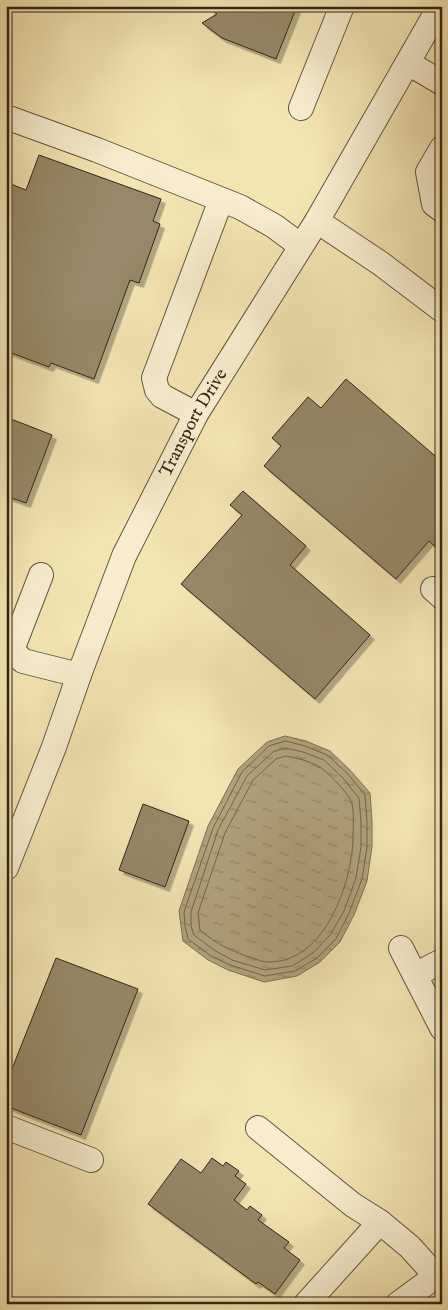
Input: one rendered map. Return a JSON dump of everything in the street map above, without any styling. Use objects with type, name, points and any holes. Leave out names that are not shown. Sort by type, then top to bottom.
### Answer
[{"type":"street","points":[[301,108],[342,6]]},
{"type":"street","name":"Transport Drive","points":[[6,868],[54,748],[79,675],[124,556],[196,414],[317,221],[440,6]]},
{"type":"street","points":[[408,63],[442,83]]},
{"type":"street","points":[[6,117],[97,150],[240,207],[274,226],[301,246]]},
{"type":"street","points":[[442,148],[428,172],[434,204],[442,210]]},
{"type":"street","points":[[196,414],[162,396],[157,390],[154,378],[222,200]]},
{"type":"street","points":[[317,221],[380,263],[442,310]]},
{"type":"street","points":[[41,575],[12,650],[23,661],[79,675]]},
{"type":"street","points":[[401,948],[442,1028]]},
{"type":"street","points":[[415,975],[442,961]]},
{"type":"street","points":[[6,1127],[91,1160]]},
{"type":"street","points":[[258,1128],[353,1205],[380,1222],[439,1274],[398,1304]]},
{"type":"street","points":[[306,1304],[380,1222]]},
{"type":"water","points":[[285,736],[306,741],[330,751],[370,793],[372,847],[367,881],[354,915],[340,942],[320,962],[297,976],[264,982],[228,970],[208,960],[183,941],[179,911],[208,826],[238,769],[267,742]]},
{"type":"building","points":[[206,6],[297,6],[276,59],[222,38],[202,23],[217,14]]},
{"type":"building","points":[[39,155],[161,199],[153,221],[160,224],[139,283],[130,280],[94,379],[51,363],[49,367],[6,351],[6,182],[26,190]]},
{"type":"building","points":[[346,379],[442,462],[442,553],[429,541],[396,579],[264,466],[281,446],[272,438],[308,397],[321,408]]},
{"type":"building","points":[[6,417],[52,435],[26,503],[6,496]]},
{"type":"building","points":[[243,491],[306,546],[290,565],[370,635],[315,699],[181,584],[242,515],[230,505]]},
{"type":"building","points":[[143,804],[189,821],[165,887],[119,870]]},
{"type":"building","points":[[56,958],[138,989],[81,1135],[6,1106],[6,1084]]},
{"type":"building","points":[[212,1158],[223,1166],[226,1162],[239,1171],[235,1176],[246,1184],[234,1200],[247,1210],[250,1206],[262,1215],[258,1220],[289,1242],[284,1248],[300,1260],[275,1294],[258,1282],[256,1284],[148,1204],[181,1159],[201,1173]]}]
